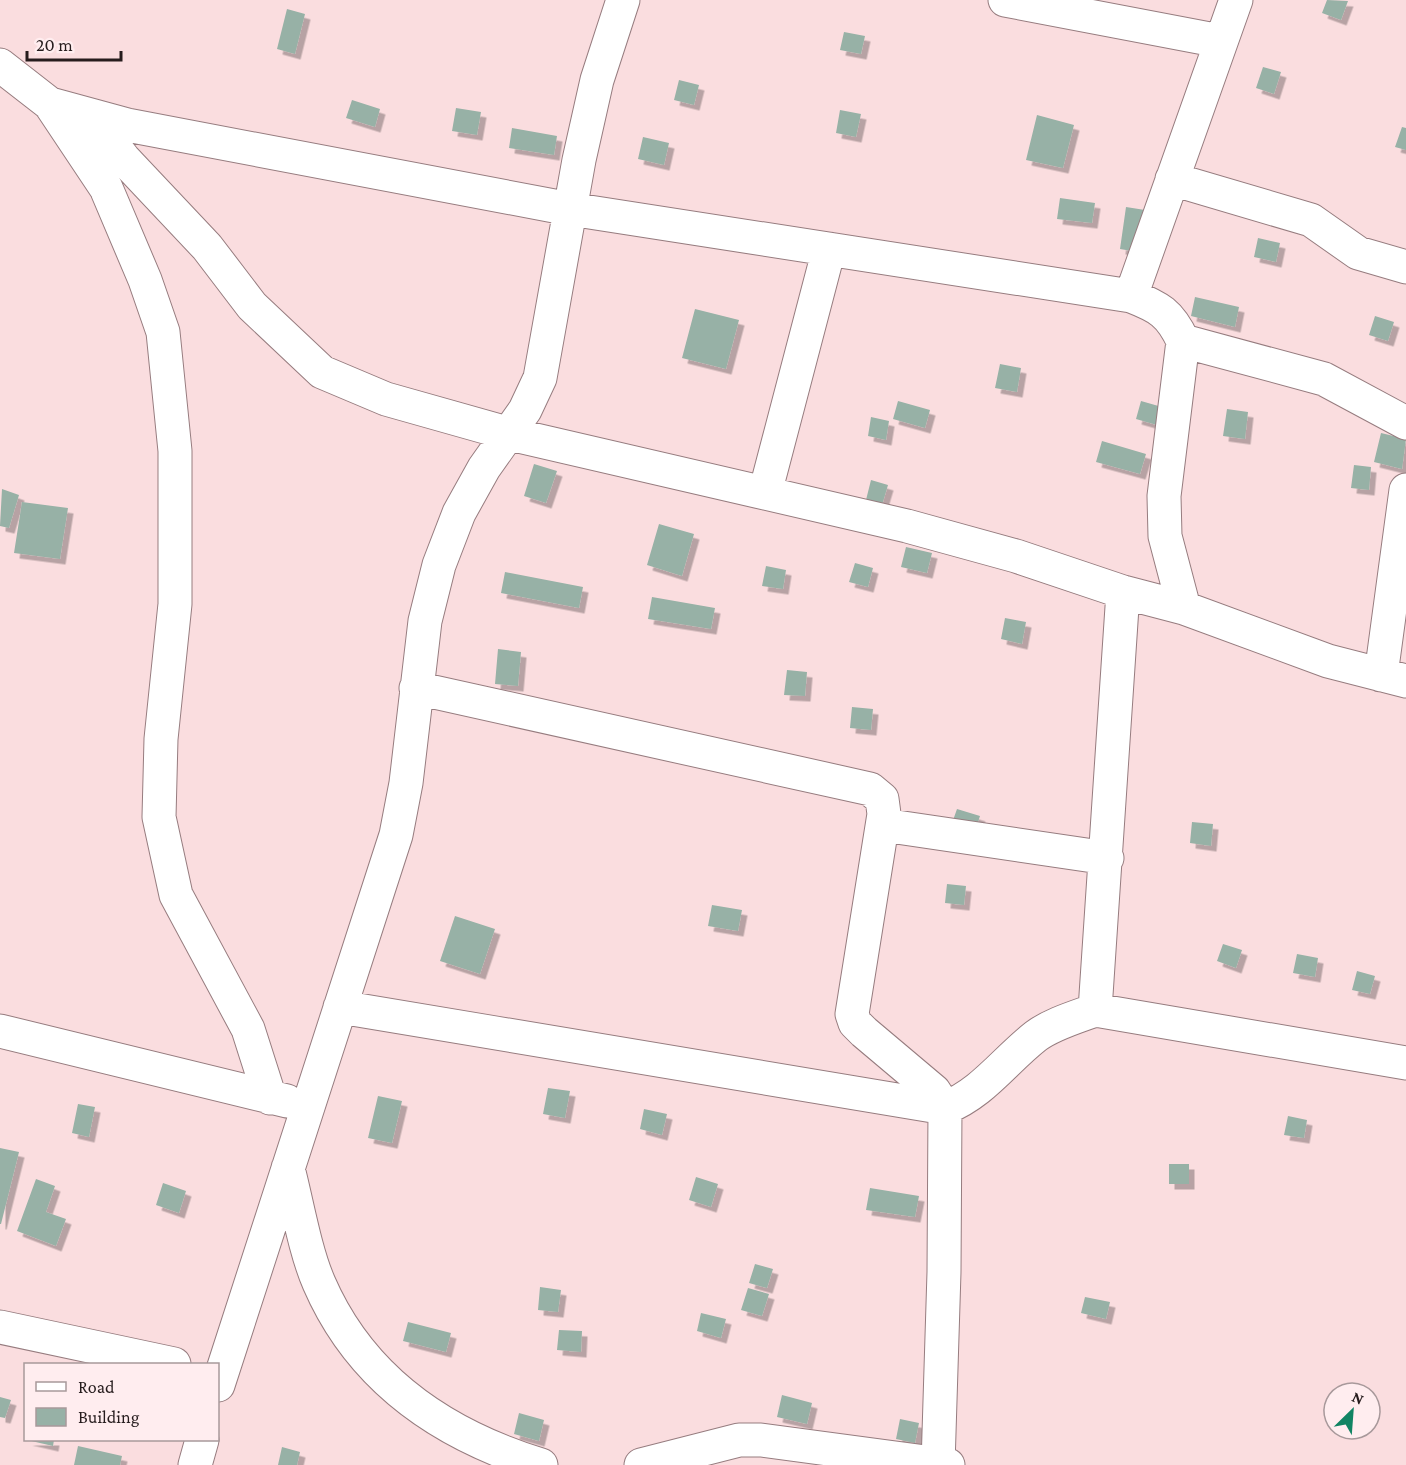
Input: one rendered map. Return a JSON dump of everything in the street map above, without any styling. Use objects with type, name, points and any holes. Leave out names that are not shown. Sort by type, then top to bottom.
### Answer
[{"type":"street","points":[[219,1378],[396,835],[406,783],[425,621],[439,565],[459,513],[484,468],[510,434],[540,378],[570,209],[597,80],[623,0]]},
{"type":"street","points":[[1005,0],[1220,42]]},
{"type":"street","points":[[1131,296],[1236,0]]},
{"type":"street","points":[[0,65],[50,104],[106,188],[145,280],[163,332],[175,451],[175,604],[161,739],[159,817],[176,895],[248,1029],[270,1098]]},
{"type":"street","points":[[50,104],[91,117],[570,209],[1131,296],[1158,307],[1175,323],[1184,342],[1164,496],[1166,536],[1184,608]]},
{"type":"street","points":[[91,117],[124,159],[207,247],[252,306],[322,372],[386,399],[510,434],[951,538],[1123,592],[1184,608],[1328,661],[1393,678],[1406,490]]},
{"type":"street","points":[[1172,179],[1311,220],[1358,253],[1406,267]]},
{"type":"street","points":[[765,493],[829,249]]},
{"type":"street","points":[[1184,342],[1324,379],[1406,423]]},
{"type":"street","points":[[1095,1010],[1107,858],[1123,592]]},
{"type":"street","points":[[416,688],[870,789],[882,799],[883,825],[852,1014],[855,1023],[934,1091],[945,1108],[944,1272],[938,1465]]},
{"type":"street","points":[[883,825],[1107,858]]},
{"type":"street","points":[[340,1007],[945,1108],[971,1096],[1036,1036],[1072,1018],[1095,1010],[1406,1063]]},
{"type":"street","points":[[0,1031],[308,1106]]},
{"type":"street","points":[[288,1168],[318,1281],[339,1324],[382,1378],[432,1418],[476,1441],[541,1465]]},
{"type":"street","points":[[0,1327],[165,1363]]},
{"type":"street","points":[[641,1465],[712,1455],[739,1440],[761,1440],[948,1465]]},
{"type":"street","points":[[195,1465],[202,1441]]},
{"type":"building","points":[[1327,0],[1348,1],[1341,20],[1322,13]]},
{"type":"building","points":[[287,9],[305,14],[295,54],[277,49]]},
{"type":"building","points":[[844,32],[865,36],[861,54],[840,50]]},
{"type":"building","points":[[1263,67],[1281,72],[1274,94],[1256,88]]},
{"type":"building","points":[[679,80],[699,85],[694,105],[674,100]]},
{"type":"building","points":[[352,100],[380,109],[375,127],[346,118]]},
{"type":"building","points":[[456,108],[481,112],[477,135],[452,131]]},
{"type":"building","points":[[840,110],[861,114],[856,137],[836,133]]},
{"type":"building","points":[[1037,115],[1074,125],[1063,168],[1026,160]]},
{"type":"building","points":[[1402,127],[1406,128],[1406,150],[1395,147]]},
{"type":"building","points":[[512,128],[557,136],[554,155],[509,148]]},
{"type":"building","points":[[643,137],[669,143],[664,165],[638,159]]},
{"type":"building","points":[[1060,198],[1095,203],[1092,223],[1057,219]]},
{"type":"building","points":[[1126,207],[1145,210],[1138,252],[1120,249]]},
{"type":"building","points":[[1258,238],[1280,243],[1276,262],[1254,257]]},
{"type":"building","points":[[1195,297],[1239,307],[1235,327],[1191,316]]},
{"type":"building","points":[[695,309],[739,320],[726,369],[682,358]]},
{"type":"building","points":[[1375,316],[1394,322],[1388,341],[1369,335]]},
{"type":"building","points":[[1000,364],[1021,368],[1017,392],[995,388]]},
{"type":"building","points":[[898,401],[930,410],[925,428],[893,419]]},
{"type":"building","points":[[1141,401],[1162,407],[1157,425],[1136,419]]},
{"type":"building","points":[[1227,409],[1248,412],[1245,439],[1223,436]]},
{"type":"building","points":[[871,417],[889,421],[886,440],[868,436]]},
{"type":"building","points":[[1381,433],[1406,439],[1402,469],[1374,462]]},
{"type":"building","points":[[1102,441],[1146,454],[1140,474],[1096,462]]},
{"type":"building","points":[[534,464],[557,471],[546,503],[524,496]]},
{"type":"building","points":[[1354,465],[1371,467],[1369,490],[1351,488]]},
{"type":"building","points":[[871,480],[888,485],[882,505],[866,500]]},
{"type":"building","points":[[2,489],[19,495],[9,528],[0,526]]},
{"type":"building","points":[[22,502],[68,508],[60,559],[14,553]]},
{"type":"building","points":[[659,524],[694,534],[682,576],[647,565]]},
{"type":"building","points":[[906,547],[932,553],[927,573],[901,567]]},
{"type":"building","points":[[855,563],[873,568],[868,587],[849,582]]},
{"type":"building","points":[[766,566],[786,570],[783,589],[762,586]]},
{"type":"building","points":[[505,572],[583,587],[579,608],[501,593]]},
{"type":"building","points":[[652,597],[715,608],[711,629],[648,619]]},
{"type":"building","points":[[1005,618],[1026,622],[1022,644],[1001,639]]},
{"type":"building","points":[[498,649],[521,652],[518,686],[495,684]]},
{"type":"building","points":[[787,670],[807,672],[805,696],[784,695]]},
{"type":"building","points":[[852,707],[873,709],[871,730],[850,728]]},
{"type":"building","points":[[957,809],[980,816],[974,834],[951,826]]},
{"type":"building","points":[[1192,822],[1213,824],[1211,846],[1190,843]]},
{"type":"building","points":[[947,884],[966,886],[964,905],[945,903]]},
{"type":"building","points":[[712,905],[742,910],[738,931],[708,926]]},
{"type":"building","points":[[455,916],[495,929],[480,974],[440,961]]},
{"type":"building","points":[[1223,944],[1242,950],[1236,968],[1217,961]]},
{"type":"building","points":[[1297,954],[1318,958],[1315,977],[1293,973]]},
{"type":"building","points":[[1357,971],[1375,976],[1370,994],[1352,990]]},
{"type":"building","points":[[548,1088],[570,1091],[565,1118],[543,1114]]},
{"type":"building","points":[[378,1096],[402,1101],[392,1143],[368,1138]]},
{"type":"building","points":[[78,1104],[95,1107],[89,1137],[72,1133]]},
{"type":"building","points":[[644,1109],[667,1114],[662,1135],[640,1129]]},
{"type":"building","points":[[1288,1116],[1307,1120],[1304,1138],[1284,1135]]},
{"type":"building","points":[[0,1148],[19,1152],[1,1224],[0,1224]]},
{"type":"building","points":[[1169,1164],[1189,1164],[1189,1184],[1169,1184]]},
{"type":"building","points":[[696,1177],[718,1184],[711,1207],[689,1200]]},
{"type":"building","points":[[36,1179],[55,1186],[46,1212],[66,1219],[56,1246],[17,1231]]},
{"type":"building","points":[[163,1183],[186,1191],[179,1213],[156,1205]]},
{"type":"building","points":[[870,1188],[919,1196],[915,1217],[866,1210]]},
{"type":"building","points":[[755,1264],[773,1269],[767,1288],[749,1283]]},
{"type":"building","points":[[540,1287],[561,1290],[558,1312],[538,1310]]},
{"type":"building","points":[[748,1288],[769,1294],[762,1316],[741,1310]]},
{"type":"building","points":[[1085,1297],[1110,1302],[1106,1319],[1081,1313]]},
{"type":"building","points":[[701,1313],[726,1319],[721,1338],[697,1331]]},
{"type":"building","points":[[408,1322],[451,1333],[446,1352],[403,1341]]},
{"type":"building","points":[[559,1330],[582,1331],[581,1352],[557,1350]]},
{"type":"building","points":[[782,1395],[812,1403],[807,1424],[777,1417]]},
{"type":"building","points":[[0,1397],[11,1400],[5,1418],[0,1417]]},
{"type":"building","points":[[519,1413],[544,1420],[539,1441],[514,1434]]},
{"type":"building","points":[[900,1419],[919,1423],[915,1443],[896,1439]]},
{"type":"building","points":[[31,1441],[54,1441],[53,1446]]},
{"type":"building","points":[[78,1446],[122,1456],[120,1465],[74,1465]]},
{"type":"building","points":[[282,1447],[300,1452],[297,1465],[278,1465]]}]
